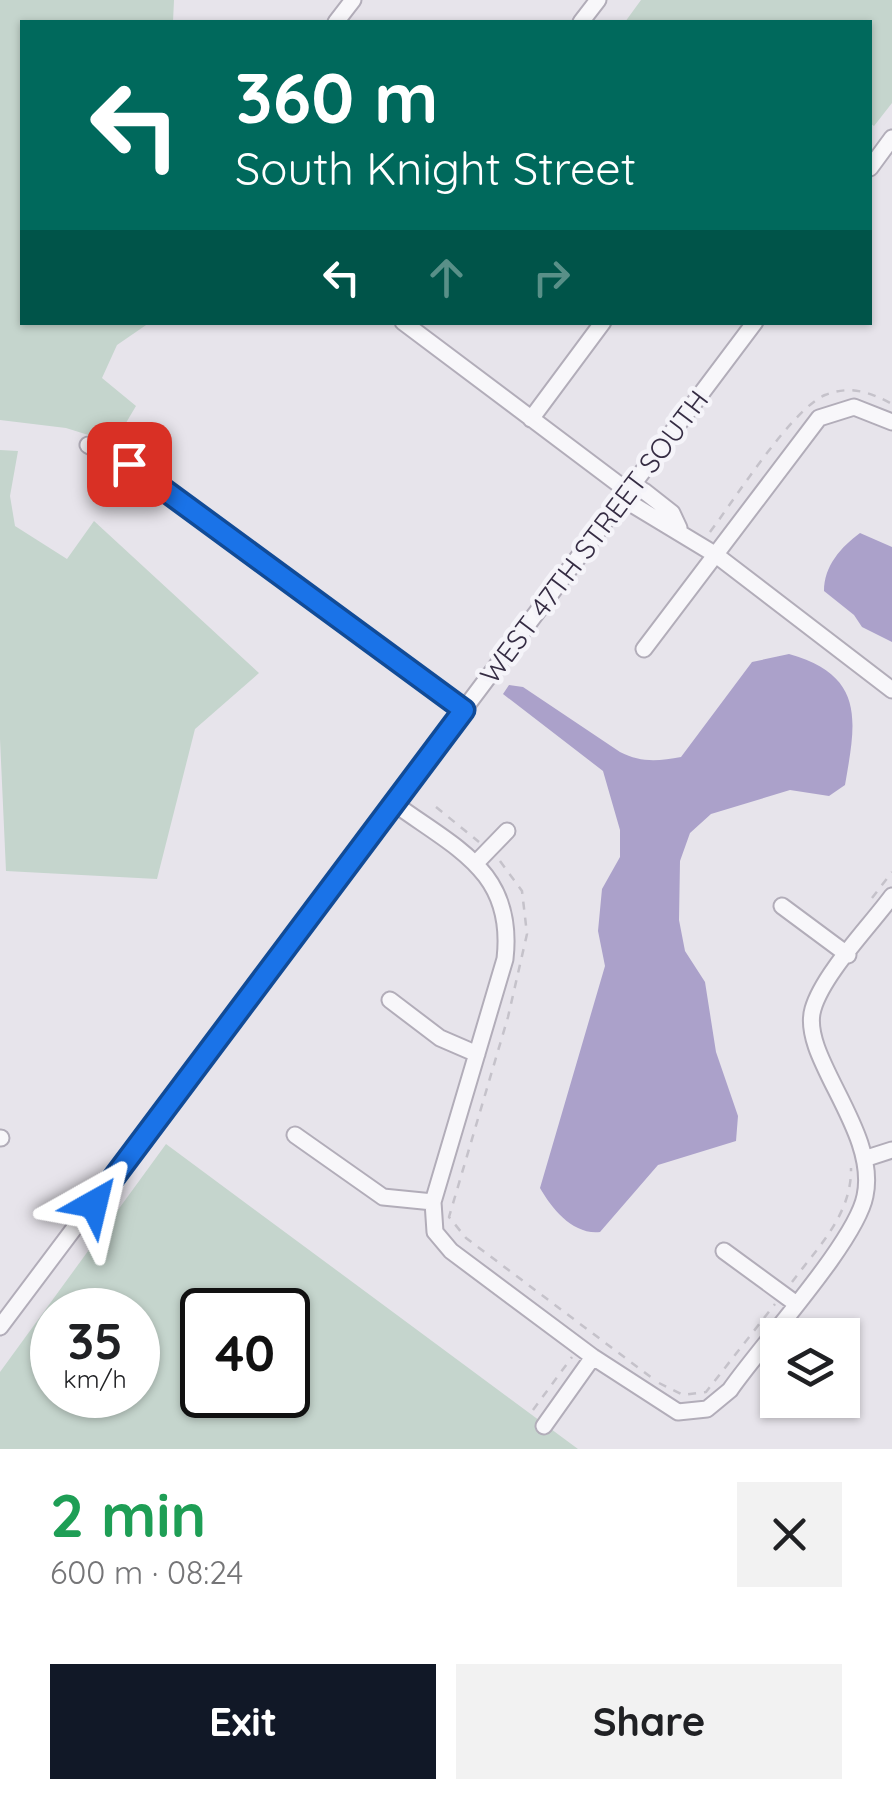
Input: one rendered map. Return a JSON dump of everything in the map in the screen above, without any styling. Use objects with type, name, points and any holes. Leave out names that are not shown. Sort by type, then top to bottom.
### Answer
[{"type":"street","points":[[338,20],[353,0]]},
{"type":"street","points":[[583,20],[598,0]]},
{"type":"street","points":[[872,165],[892,138]]},
{"type":"street","points":[[407,325],[629,492],[630,503],[664,527],[679,528],[892,690]]},
{"type":"street","points":[[531,419],[601,325]]},
{"type":"street","name":"WEST 47TH STREET SOUTH","points":[[0,1327],[754,325]]},
{"type":"street","points":[[644,650],[819,418],[854,407],[892,422]]},
{"type":"street","points":[[88,445],[149,477],[464,710]]},
{"type":"street","points":[[395,804],[476,863],[497,890],[507,923],[505,959],[433,1202],[431,1220],[441,1242],[668,1408],[694,1413],[730,1390],[789,1298],[860,1214],[867,1158],[812,1026],[814,1003],[892,896]]},
{"type":"street","points":[[476,863],[507,830]]},
{"type":"street","points":[[782,906],[848,955]]},
{"type":"street","points":[[390,1000],[440,1038],[477,1054]]},
{"type":"street","points":[[295,1135],[383,1197],[433,1202]]},
{"type":"street","points":[[867,1158],[892,1150]]},
{"type":"street","points":[[724,1250],[789,1298]]},
{"type":"street","points":[[544,1426],[587,1352]]},
{"type":"path","points":[[436,807],[488,851],[522,891],[527,934],[508,1017],[451,1202],[452,1227],[656,1382],[683,1395],[696,1396],[714,1383],[789,1298],[844,1212],[851,1188],[850,1153]]},
{"type":"path","points":[[870,901],[892,872]]},
{"type":"path","points":[[533,1410],[587,1352]]},
{"type":"shaded area","points":[[0,0],[174,0],[173,20],[20,20],[20,325],[146,325],[117,345],[102,378],[136,406],[114,443],[66,428],[0,420]]},
{"type":"shaded area","points":[[641,0],[892,0],[892,103],[872,124],[872,20],[626,20]]},
{"type":"shaded area","points":[[0,450],[18,451],[10,496],[15,526],[67,559],[94,521],[259,673],[195,729],[157,879],[6,871],[0,739]]},
{"type":"shaded area","points":[[860,533],[892,547],[892,642],[862,627],[854,615],[824,591],[835,558]]},
{"type":"shaded area","points":[[789,654],[832,675],[850,704],[852,741],[845,785],[829,796],[790,790],[711,814],[690,833],[680,861],[679,920],[685,951],[705,982],[716,1052],[738,1116],[736,1141],[658,1165],[600,1232],[581,1229],[557,1212],[540,1188],[605,966],[598,931],[602,889],[620,857],[620,830],[603,771],[503,694],[509,685],[523,687],[628,756],[658,760],[681,757],[752,662]]},
{"type":"shaded area","points":[[166,1144],[578,1449],[0,1449],[0,1372],[30,1331],[30,1418],[160,1418],[160,1288],[61,1288]]},
{"type":"route","points":[[94,1204],[464,710],[129,464]]}]
